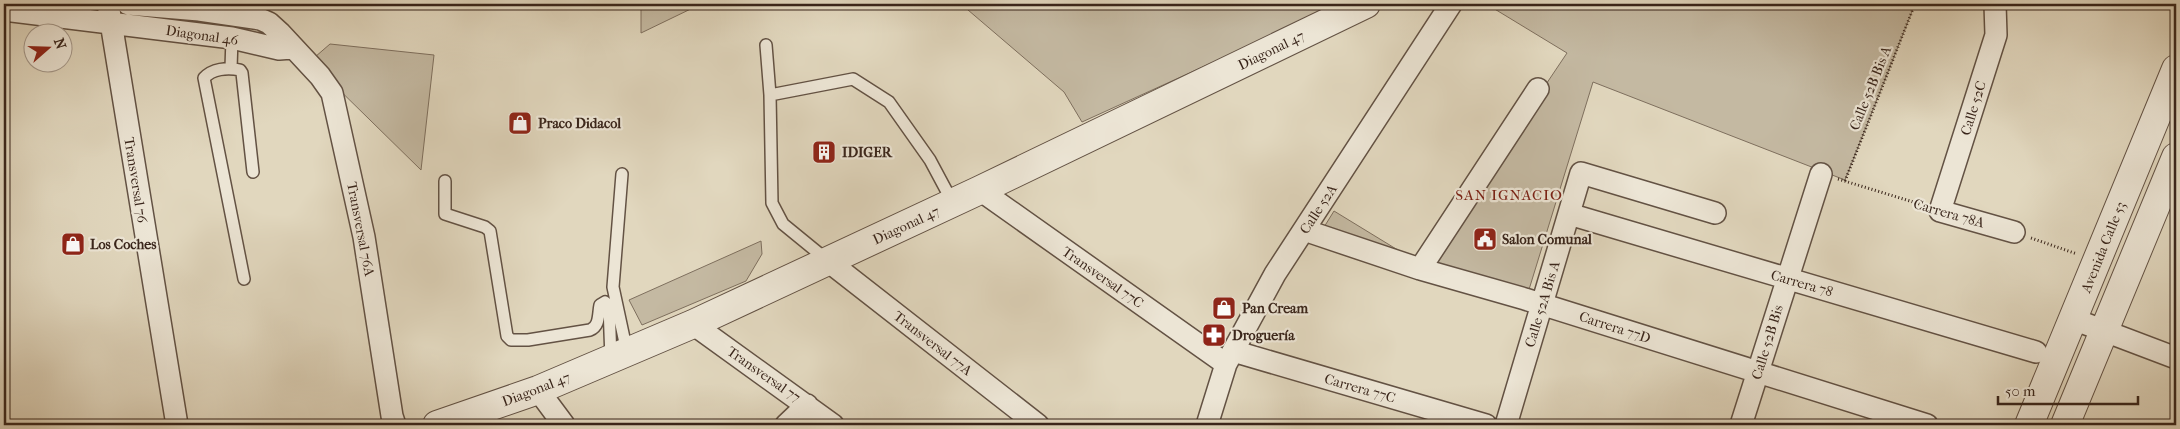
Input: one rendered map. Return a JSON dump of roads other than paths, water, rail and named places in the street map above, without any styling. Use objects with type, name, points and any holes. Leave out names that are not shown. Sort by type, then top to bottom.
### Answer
[{"type":"street","name":"Transversal 76A","points":[[128,4],[199,10],[260,19],[269,23],[280,33],[320,76],[332,93],[364,237],[395,425]]},
{"type":"street","name":"Diagonal 47","points":[[437,425],[538,390],[693,324],[954,203],[1366,4]]},
{"type":"street","name":"Calle 52A","points":[[1207,425],[1229,357],[1275,274],[1451,4]]},
{"type":"street","name":"Calle 52C","points":[[1940,211],[1996,34],[1995,4]]},
{"type":"street","name":"Diagonal 46","points":[[4,10],[109,14],[198,34],[232,38],[279,49],[292,48]]},
{"type":"street","points":[[198,34],[199,10]]},
{"type":"street","name":"Transversal 76","points":[[109,14],[177,425]]},
{"type":"street","name":"Avenida Calle 53","points":[[2029,425],[2176,69]]},
{"type":"street","points":[[1420,269],[1538,89]]},
{"type":"street","points":[[2064,425],[2176,157]]},
{"type":"street","name":"Calle 52A Bis A","points":[[1506,425],[1581,173],[1715,213]]},
{"type":"street","name":"Calle 52B Bis","points":[[1741,425],[1821,174]]},
{"type":"street","name":"Transversal 77C","points":[[980,190],[1229,357]]},
{"type":"street","name":"Carrera 78A","points":[[1940,211],[2014,232]]},
{"type":"street","name":"Carrera 78","points":[[1569,214],[2036,352]]},
{"type":"street","name":"Carrera 77D","points":[[1304,230],[1324,239],[1542,304],[1927,425]]},
{"type":"street","name":"Transversal 77A","points":[[828,261],[1038,425]]},
{"type":"street","points":[[2073,319],[2176,358]]},
{"type":"street","name":"Transversal 77","points":[[693,324],[833,425]]},
{"type":"street","name":"Carrera 77C","points":[[1229,357],[1425,417],[1486,425]]},
{"type":"street","points":[[538,390],[564,425]]},
{"type":"street","points":[[786,425],[807,405]]},
{"type":"lane","points":[[231,68],[232,38]]},
{"type":"lane","points":[[766,45],[770,95],[772,203],[783,224],[828,261]]},
{"type":"lane","points":[[244,279],[204,78],[209,72],[231,68],[240,70],[242,73],[253,172]]},
{"type":"lane","points":[[770,95],[853,79],[889,102],[930,160],[954,203]]},
{"type":"lane","points":[[619,355],[613,287],[622,174]]},
{"type":"lane","points":[[445,181],[445,214],[488,228],[490,231],[507,336],[512,340],[528,340],[590,330],[597,324],[600,305],[605,302],[609,306],[619,355]]},
{"type":"place","name":"Praco Didacol","points":[[520,123]]},
{"type":"place","name":"IDIGER","points":[[824,152]]},
{"type":"place","name":"Salon Comunal","points":[[1485,239]]},
{"type":"place","name":"Los Coches","points":[[73,244]]},
{"type":"place","name":"Pan Cream","points":[[1224,308]]},
{"type":"place","name":"Droguería","points":[[1214,335]]},
{"type":"district","name":"SAN IGNACIO","points":[[1509,195]]}]
